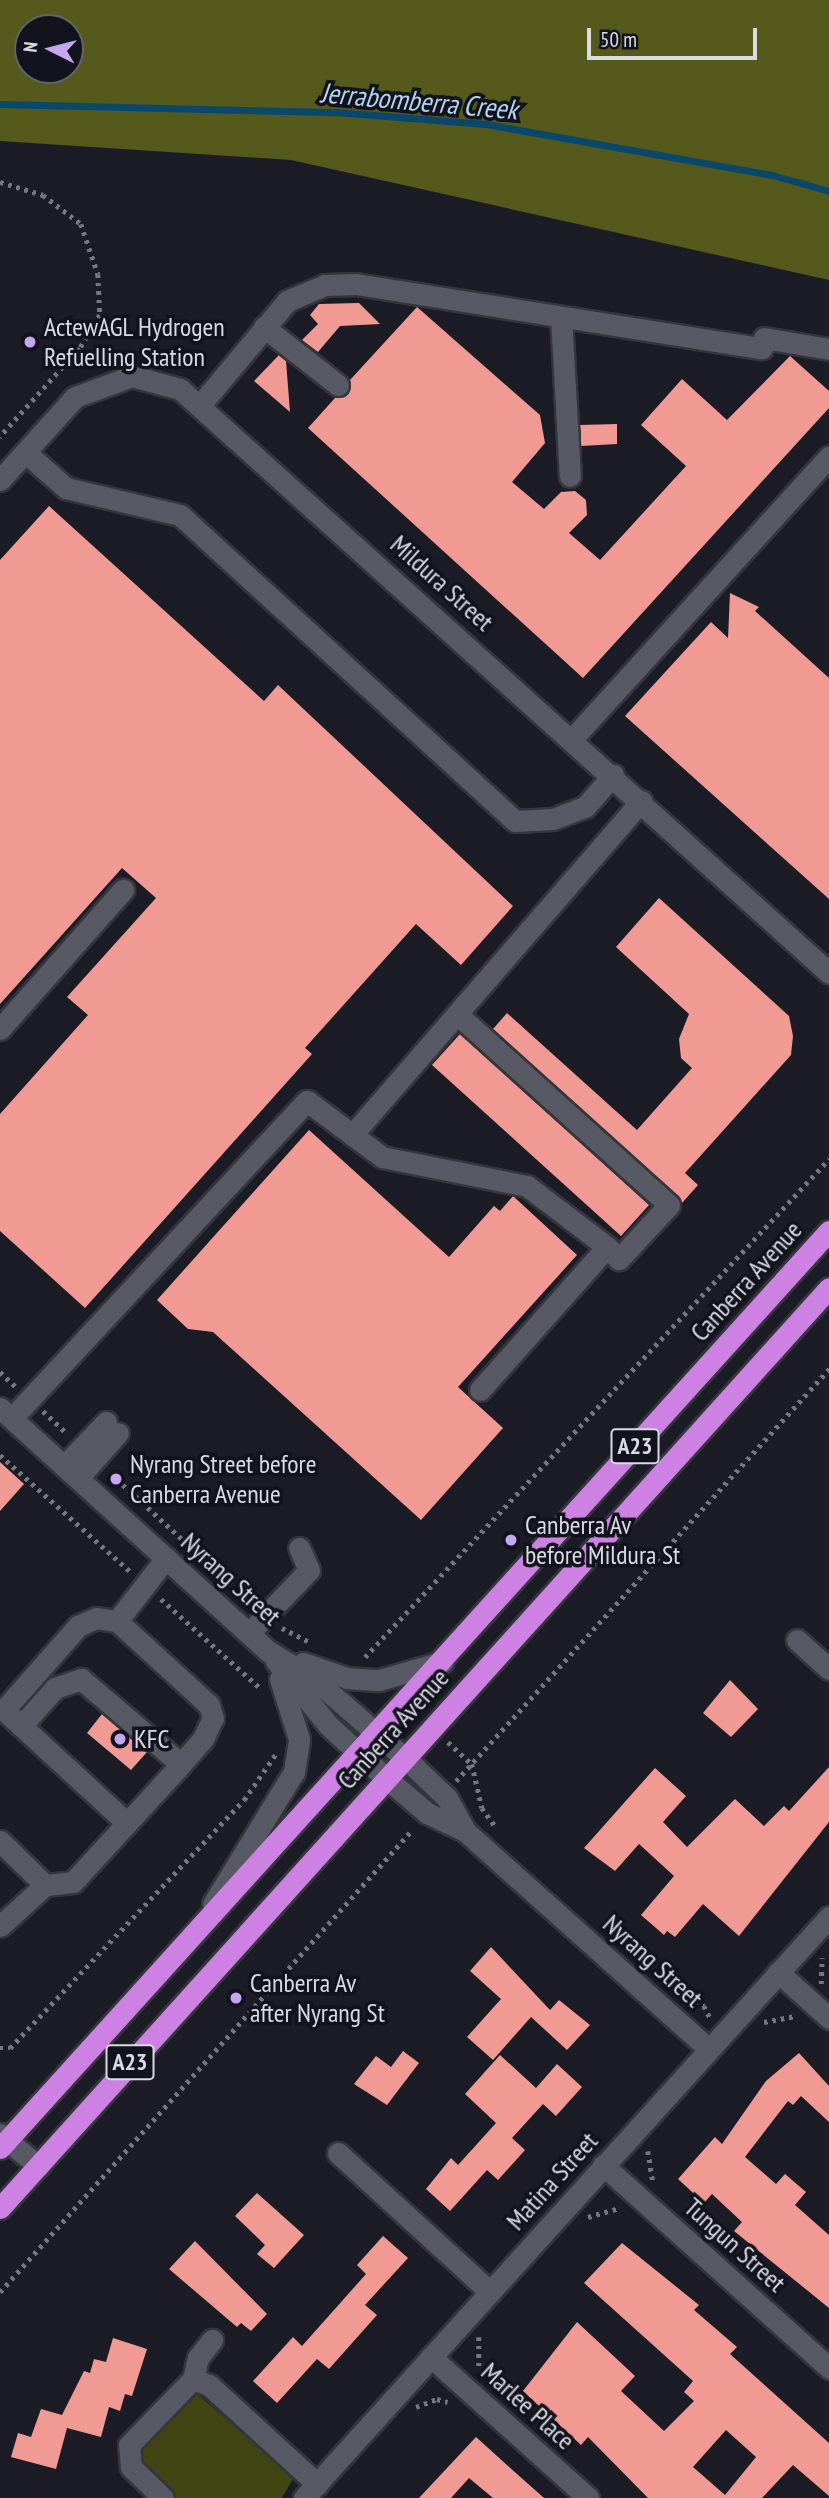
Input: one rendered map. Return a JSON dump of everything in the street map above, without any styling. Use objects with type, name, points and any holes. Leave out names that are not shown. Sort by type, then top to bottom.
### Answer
[{"type":"highway","name":"Canberra Avenue","points":[[2,2140],[360,1753],[829,1231]]},
{"type":"highway","name":"Canberra Avenue","points":[[0,2207],[829,1288]]},
{"type":"street","points":[[201,404],[287,301],[326,285],[762,348],[764,338],[829,349]]},
{"type":"street","points":[[561,317],[570,476]]},
{"type":"street","points":[[264,327],[338,385]]},
{"type":"street","name":"Mildura Street","points":[[0,480],[75,397],[107,381],[156,378],[201,404],[829,973]]},
{"type":"street","points":[[25,452],[66,488],[180,514],[515,821],[553,819],[584,807],[613,775]]},
{"type":"street","points":[[572,739],[829,457]]},
{"type":"street","points":[[352,1135],[640,801]]},
{"type":"street","points":[[0,1029],[124,890]]},
{"type":"street","points":[[6,1413],[29,1399],[307,1101],[382,1157],[527,1186],[619,1259],[669,1205],[457,1014]]},
{"type":"street","points":[[480,1390],[607,1247]]},
{"type":"street","name":"Nyrang Street","points":[[6,1413],[268,1651],[302,1697],[386,1778],[427,1813],[465,1831],[709,2049]]},
{"type":"street","points":[[71,1472],[112,1427]]},
{"type":"street","points":[[249,1633],[309,1570],[299,1548]]},
{"type":"street","points":[[117,1621],[166,1558]]},
{"type":"street","points":[[0,1926],[45,1885],[74,1882],[203,1739],[213,1718],[209,1705],[117,1621],[96,1619],[78,1626],[4,1710],[127,1823]]},
{"type":"street","points":[[797,1640],[829,1669]]},
{"type":"street","points":[[268,1651],[346,1678],[379,1680],[442,1662]]},
{"type":"street","points":[[191,1938],[294,1772],[299,1739],[268,1651]]},
{"type":"street","name":"Nyrang Street","points":[[268,1651],[314,1679],[405,1758],[447,1798],[465,1831]]},
{"type":"street","points":[[21,1726],[55,1688],[81,1679],[181,1763]]},
{"type":"street","points":[[4,1849],[45,1885]]},
{"type":"street","name":"Matina Street","points":[[193,2379],[209,2385],[310,2491],[829,1917]]},
{"type":"street","points":[[778,1972],[822,2012]]},
{"type":"street","points":[[2,2140],[37,2166]]},
{"type":"street","points":[[338,2153],[490,2292]]},
{"type":"street","name":"Tungun Street","points":[[603,2165],[829,2368]]},
{"type":"street","points":[[163,2498],[131,2467],[129,2445],[193,2379],[212,2340]]},
{"type":"street","name":"Marlee Place","points":[[431,2357],[588,2498]]},
{"type":"path","points":[[0,182],[43,195],[81,224],[98,274],[100,315],[80,348],[0,436]]},
{"type":"path","points":[[361,1661],[470,1551],[648,1347],[829,1158]]},
{"type":"path","points":[[0,1372],[265,1616],[314,1645]]},
{"type":"path","points":[[432,1727],[472,1764],[482,1808],[502,1832]]},
{"type":"path","points":[[0,2048],[10,2048],[244,1800],[278,1750]]},
{"type":"path","points":[[754,2031],[762,2022],[805,2019],[822,2012],[826,1995],[821,1959],[829,1950]]},
{"type":"path","points":[[673,1985],[704,2006],[724,2033]]},
{"type":"path","points":[[578,2227],[616,2207],[634,2210],[653,2189],[646,2154],[653,2145]]},
{"type":"path","points":[[406,2417],[437,2399],[459,2406],[471,2393],[482,2380],[474,2357],[488,2327]]},
{"type":"green space","points":[[0,0],[829,0],[829,280],[291,160],[0,141]]},
{"type":"green space","points":[[195,2392],[294,2477],[282,2498],[176,2498],[139,2464],[139,2444]]},
{"type":"building","points":[[359,303],[380,324],[340,326],[318,352],[302,340],[318,324],[310,315],[319,304]]},
{"type":"building","points":[[417,307],[540,415],[545,443],[512,482],[544,509],[561,492],[575,491],[586,500],[587,515],[569,533],[600,560],[686,466],[641,425],[682,379],[727,420],[790,356],[829,391],[829,408],[583,678],[308,428],[335,398],[348,394],[350,380]]},
{"type":"building","points":[[279,355],[286,361],[290,412],[254,381]]},
{"type":"building","points":[[617,424],[617,444],[581,446],[580,425]]},
{"type":"building","points":[[49,506],[264,701],[278,685],[513,906],[461,965],[416,924],[305,1048],[312,1054],[85,1308],[0,1231],[0,1114],[88,1015],[67,997],[156,898],[122,868],[0,1004],[0,560]]},
{"type":"building","points":[[730,593],[759,607],[755,611],[829,678],[829,899],[625,716],[711,622],[728,638]]},
{"type":"building","points":[[659,898],[789,1016],[793,1036],[791,1055],[685,1173],[698,1185],[682,1203],[493,1029],[507,1013],[637,1130],[692,1068],[681,1058],[679,1039],[689,1014],[616,947]]},
{"type":"building","points":[[460,1034],[649,1205],[621,1236],[432,1065]]},
{"type":"building","points":[[309,1130],[449,1257],[494,1206],[500,1211],[513,1196],[577,1255],[458,1387],[503,1428],[421,1520],[213,1332],[188,1329],[157,1300]]},
{"type":"building","points":[[0,1462],[24,1484],[0,1511]]},
{"type":"building","points":[[730,1680],[758,1709],[731,1737],[703,1713]]},
{"type":"building","name":"KFC","points":[[102,1714],[147,1752],[131,1770],[87,1733]]},
{"type":"building","points":[[829,1767],[829,1822],[739,1936],[703,1904],[675,1937],[667,1931],[664,1935],[641,1915],[674,1876],[639,1844],[615,1871],[584,1848],[655,1768],[686,1796],[663,1822],[687,1847],[735,1799],[764,1826],[784,1806],[789,1811]]},
{"type":"building","points":[[491,1947],[550,2010],[559,2000],[590,2025],[567,2050],[531,2017],[493,2060],[467,2037],[501,1999],[470,1971]]},
{"type":"building","points":[[403,2051],[419,2063],[387,2105],[354,2084],[376,2056],[391,2067]]},
{"type":"building","points":[[799,2053],[829,2086],[829,2122],[801,2096],[793,2105],[788,2101],[745,2157],[776,2184],[785,2174],[806,2192],[795,2205],[829,2235],[829,2308],[734,2231],[742,2222],[712,2194],[704,2203],[678,2179],[715,2137],[722,2144],[766,2081]]},
{"type":"building","points":[[500,2055],[536,2088],[557,2064],[582,2087],[556,2116],[543,2104],[512,2138],[525,2150],[498,2180],[487,2170],[450,2211],[426,2189],[451,2158],[458,2165],[496,2123],[465,2094]]},
{"type":"building","points":[[257,2193],[304,2235],[274,2268],[257,2254],[265,2245],[235,2216]]},
{"type":"building","points":[[383,2236],[408,2258],[365,2305],[377,2315],[329,2369],[317,2359],[277,2403],[253,2381],[293,2337],[302,2346],[366,2274],[357,2265]]},
{"type":"building","points":[[195,2241],[267,2314],[251,2331],[241,2323],[237,2327],[169,2269]]},
{"type":"building","points":[[622,2243],[699,2305],[694,2310],[737,2347],[730,2354],[829,2443],[829,2496],[793,2465],[762,2498],[648,2498],[588,2437],[581,2445],[523,2391],[577,2322],[635,2376],[621,2391],[664,2431],[694,2401],[684,2392],[693,2381],[584,2283]],"holes":[[[726,2430],[756,2457],[725,2495],[693,2467]]]},
{"type":"building","points":[[113,2338],[147,2349],[132,2396],[125,2394],[120,2411],[109,2407],[101,2437],[67,2428],[56,2469],[11,2457],[18,2433],[31,2437],[41,2409],[62,2415],[84,2371],[90,2373],[94,2359],[106,2362]]},
{"type":"building","points":[[476,2437],[544,2498],[493,2498],[469,2478],[451,2498],[419,2498]]},
{"type":"waterway","name":"Jerrabomberra Creek","points":[[0,104],[336,112],[486,124],[772,175],[829,191]]},
{"type":"place","name":"ActewAGL Hydrogen Refuelling Station","points":[[30,342]]},
{"type":"place","name":"Nyrang Street before Canberra Avenue","points":[[116,1479]]},
{"type":"place","name":"Canberra Av before Mildura St","points":[[511,1540]]},
{"type":"place","name":"KFC","points":[[120,1739]]},
{"type":"place","name":"Canberra Av after Nyrang St","points":[[236,1998]]}]
